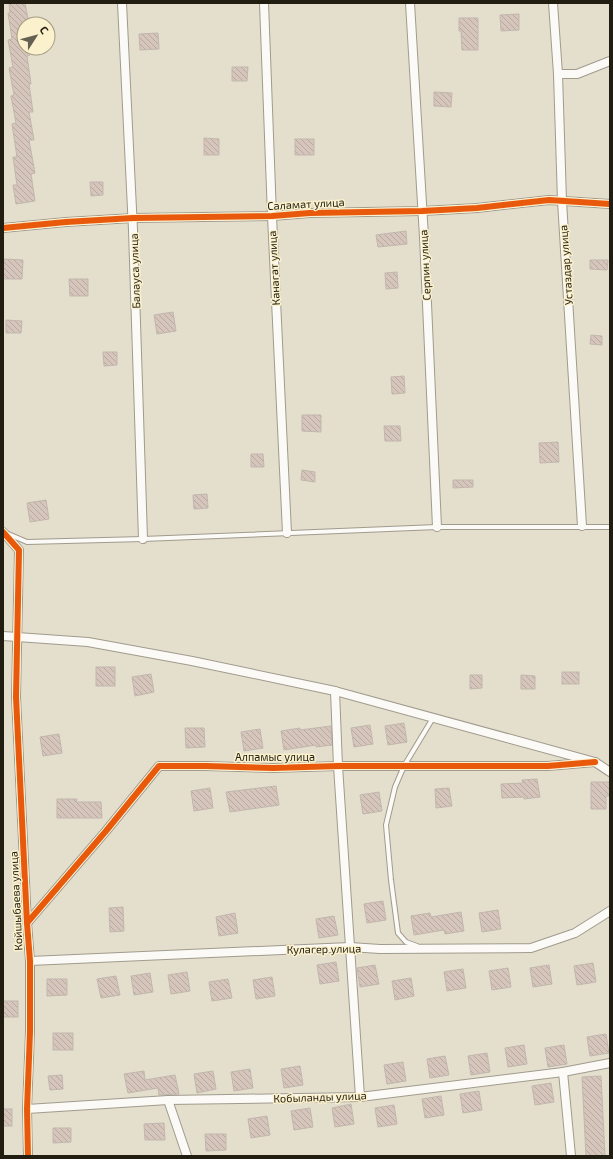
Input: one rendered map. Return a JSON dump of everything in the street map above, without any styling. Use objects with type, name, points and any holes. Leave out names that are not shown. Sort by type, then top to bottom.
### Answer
[{"type":"street","name":"Балауса улица","points":[[122,3],[133,218],[143,539]]},
{"type":"street","name":"Канагат улица","points":[[264,3],[272,216],[287,533]]},
{"type":"street","name":"Серпин улица","points":[[410,3],[422,211],[437,527]]},
{"type":"street","name":"Устаздар улица","points":[[553,3],[558,74],[562,201],[582,526]]},
{"type":"street","points":[[558,74],[577,74],[610,61]]},
{"type":"street","name":"Саламат улица","points":[[3,228],[133,218],[272,216],[310,213],[422,211],[476,208],[549,200],[610,204]]},
{"type":"street","name":"Койшыбаева улица","points":[[3,532],[19,550],[16,697],[26,923],[30,961],[30,1032],[27,1109],[28,1156]]},
{"type":"street","points":[[3,636],[88,642],[192,661],[335,691],[595,762],[610,772]]},
{"type":"street","points":[[335,691],[338,766],[360,1097]]},
{"type":"street","name":"Алпамыс улица","points":[[26,923],[106,831],[159,766],[273,768],[338,766],[548,766],[595,762]]},
{"type":"street","name":"Кулагер улица","points":[[30,961],[350,947],[380,949],[531,948],[575,933],[610,911]]},
{"type":"street","name":"Кобыланды улица","points":[[27,1109],[168,1100],[360,1097],[563,1072],[610,1063]]},
{"type":"street","points":[[563,1072],[571,1156]]},
{"type":"street","points":[[168,1100],[187,1156]]},
{"type":"lane","points":[[3,532],[27,542],[143,539],[437,527],[610,527]]},
{"type":"lane","points":[[423,948],[406,942],[398,933],[386,825],[396,788],[404,766],[434,717]]},
{"type":"building","points":[[9,3],[25,3],[27,16],[16,16],[16,56],[27,56],[33,112],[29,112],[34,140],[29,140],[35,173],[31,174],[35,201],[16,204],[13,185],[17,185],[13,157],[17,157],[12,124],[16,123],[11,96],[14,95],[9,68],[13,67],[8,40],[12,39],[8,13],[10,13]]},
{"type":"building","points":[[519,14],[519,30],[501,31],[500,15]]},
{"type":"building","points":[[459,18],[478,18],[478,50],[462,50],[461,31],[459,31]]},
{"type":"building","points":[[158,33],[159,49],[140,50],[139,34]]},
{"type":"building","points":[[232,67],[248,67],[247,81],[232,81]]},
{"type":"building","points":[[434,92],[452,93],[451,107],[434,106]]},
{"type":"building","points":[[204,138],[219,139],[219,155],[204,155]]},
{"type":"building","points":[[295,139],[314,139],[314,155],[295,155]]},
{"type":"building","points":[[90,182],[103,182],[103,195],[91,196]]},
{"type":"building","points":[[406,231],[407,244],[378,247],[376,235]]},
{"type":"building","points":[[4,259],[23,260],[22,279],[3,279]]},
{"type":"building","points":[[590,260],[608,260],[607,270],[590,269]]},
{"type":"building","points":[[397,272],[398,288],[386,289],[385,273]]},
{"type":"building","points":[[69,279],[88,279],[88,296],[70,296]]},
{"type":"building","points":[[173,312],[176,331],[157,334],[154,315]]},
{"type":"building","points":[[6,320],[22,321],[21,333],[6,333]]},
{"type":"building","points":[[591,335],[602,336],[602,345],[590,344]]},
{"type":"building","points":[[103,352],[117,352],[117,365],[104,366]]},
{"type":"building","points":[[404,376],[405,393],[392,394],[391,377]]},
{"type":"building","points":[[302,415],[321,415],[321,432],[302,431]]},
{"type":"building","points":[[384,426],[400,426],[401,441],[385,441]]},
{"type":"building","points":[[558,442],[559,462],[540,463],[539,443]]},
{"type":"building","points":[[251,454],[263,454],[264,467],[251,467]]},
{"type":"building","points":[[302,470],[315,472],[315,482],[301,480]]},
{"type":"building","points":[[453,480],[473,480],[473,487],[453,488]]},
{"type":"building","points":[[207,494],[208,508],[194,509],[193,495]]},
{"type":"building","points":[[46,500],[49,519],[30,522],[27,503]]},
{"type":"building","points":[[96,667],[115,667],[115,686],[96,686]]},
{"type":"building","points":[[562,672],[579,672],[579,684],[562,684]]},
{"type":"building","points":[[151,674],[154,692],[135,696],[132,677]]},
{"type":"building","points":[[470,675],[482,675],[482,688],[470,689]]},
{"type":"building","points":[[521,675],[535,676],[535,689],[521,689]]},
{"type":"building","points":[[404,723],[407,742],[388,745],[385,726]]},
{"type":"building","points":[[370,725],[373,744],[354,747],[351,728]]},
{"type":"building","points":[[331,726],[332,745],[316,747],[316,745],[284,750],[281,731]]},
{"type":"building","points":[[185,728],[204,728],[205,747],[186,748]]},
{"type":"building","points":[[260,729],[263,748],[244,751],[241,732]]},
{"type":"building","points":[[59,734],[62,753],[43,756],[40,737]]},
{"type":"building","points":[[537,779],[540,797],[524,799],[524,797],[502,798],[501,784],[523,783],[522,780]]},
{"type":"building","points":[[591,782],[610,782],[610,796],[606,796],[606,809],[591,809]]},
{"type":"building","points":[[276,786],[279,805],[230,812],[226,792]]},
{"type":"building","points":[[210,788],[213,808],[194,811],[191,791]]},
{"type":"building","points":[[449,788],[452,806],[436,808],[435,789]]},
{"type":"building","points":[[379,792],[382,811],[363,814],[360,795]]},
{"type":"building","points":[[57,799],[77,799],[76,802],[101,802],[102,818],[57,818]]},
{"type":"building","points":[[383,901],[386,920],[367,923],[364,904]]},
{"type":"building","points":[[123,907],[124,931],[110,932],[109,908]]},
{"type":"building","points":[[498,910],[501,929],[482,932],[479,913]]},
{"type":"building","points":[[461,912],[464,931],[445,934],[444,930],[414,935],[411,916],[430,913],[431,917]]},
{"type":"building","points":[[235,913],[238,933],[219,936],[216,917]]},
{"type":"building","points":[[334,916],[338,935],[319,938],[316,919]]},
{"type":"building","points":[[336,962],[339,981],[320,984],[317,965]]},
{"type":"building","points":[[593,963],[596,982],[577,985],[574,966]]},
{"type":"building","points":[[375,965],[379,984],[360,987],[357,968]]},
{"type":"building","points":[[549,965],[552,984],[533,987],[530,968]]},
{"type":"building","points":[[508,968],[511,987],[492,990],[489,971]]},
{"type":"building","points":[[463,969],[466,988],[447,991],[444,972]]},
{"type":"building","points":[[187,972],[190,991],[171,994],[168,975]]},
{"type":"building","points":[[150,973],[153,992],[134,995],[131,976]]},
{"type":"building","points":[[116,976],[120,995],[101,998],[97,979]]},
{"type":"building","points":[[272,977],[275,996],[256,999],[253,980]]},
{"type":"building","points":[[411,978],[414,996],[395,1000],[392,981]]},
{"type":"building","points":[[47,979],[67,979],[67,995],[47,996]]},
{"type":"building","points":[[228,979],[232,998],[212,1001],[209,982]]},
{"type":"building","points":[[3,1001],[18,1001],[18,1017],[3,1017]]},
{"type":"building","points":[[53,1033],[73,1033],[73,1050],[53,1050]]},
{"type":"building","points":[[606,1034],[609,1053],[590,1056],[587,1037]]},
{"type":"building","points":[[524,1045],[527,1064],[508,1067],[505,1048]]},
{"type":"building","points":[[564,1045],[567,1064],[548,1067],[545,1048]]},
{"type":"building","points":[[487,1053],[490,1072],[471,1075],[468,1056]]},
{"type":"building","points":[[445,1056],[449,1075],[430,1078],[427,1059]]},
{"type":"building","points":[[403,1062],[406,1081],[387,1084],[384,1065]]},
{"type":"building","points":[[300,1066],[303,1085],[284,1088],[281,1069]]},
{"type":"building","points":[[250,1069],[253,1088],[234,1091],[231,1072]]},
{"type":"building","points":[[144,1071],[145,1080],[175,1075],[179,1094],[159,1095],[158,1088],[128,1093],[124,1074]]},
{"type":"building","points":[[213,1071],[216,1089],[197,1093],[194,1074]]},
{"type":"building","points":[[62,1075],[63,1089],[50,1090],[48,1076]]},
{"type":"building","points":[[601,1076],[605,1156],[586,1156],[582,1077]]},
{"type":"building","points":[[551,1083],[554,1102],[535,1105],[532,1086]]},
{"type":"building","points":[[479,1091],[482,1110],[463,1113],[460,1094]]},
{"type":"building","points":[[441,1096],[444,1115],[425,1118],[422,1099]]},
{"type":"building","points":[[351,1104],[354,1124],[335,1127],[332,1108]]},
{"type":"building","points":[[394,1105],[397,1124],[378,1127],[375,1108]]},
{"type":"building","points":[[310,1108],[313,1127],[294,1130],[291,1111]]},
{"type":"building","points":[[3,1109],[12,1109],[12,1126],[3,1126]]},
{"type":"building","points":[[267,1116],[270,1135],[251,1138],[248,1119]]},
{"type":"building","points":[[164,1123],[165,1140],[145,1140],[144,1124]]},
{"type":"building","points":[[53,1128],[71,1128],[71,1142],[53,1143]]},
{"type":"building","points":[[205,1134],[226,1134],[226,1150],[206,1151]]},
{"type":"cycle path","points":[[3,228],[133,218],[272,216],[310,213],[422,211],[477,208],[549,200],[610,204]]},
{"type":"cycle path","points":[[3,532],[19,550],[16,697],[30,961],[30,1032],[27,1109],[28,1156]]},
{"type":"cycle path","points":[[27,923],[106,831],[159,766],[273,768],[338,766],[548,766],[595,762]]}]
